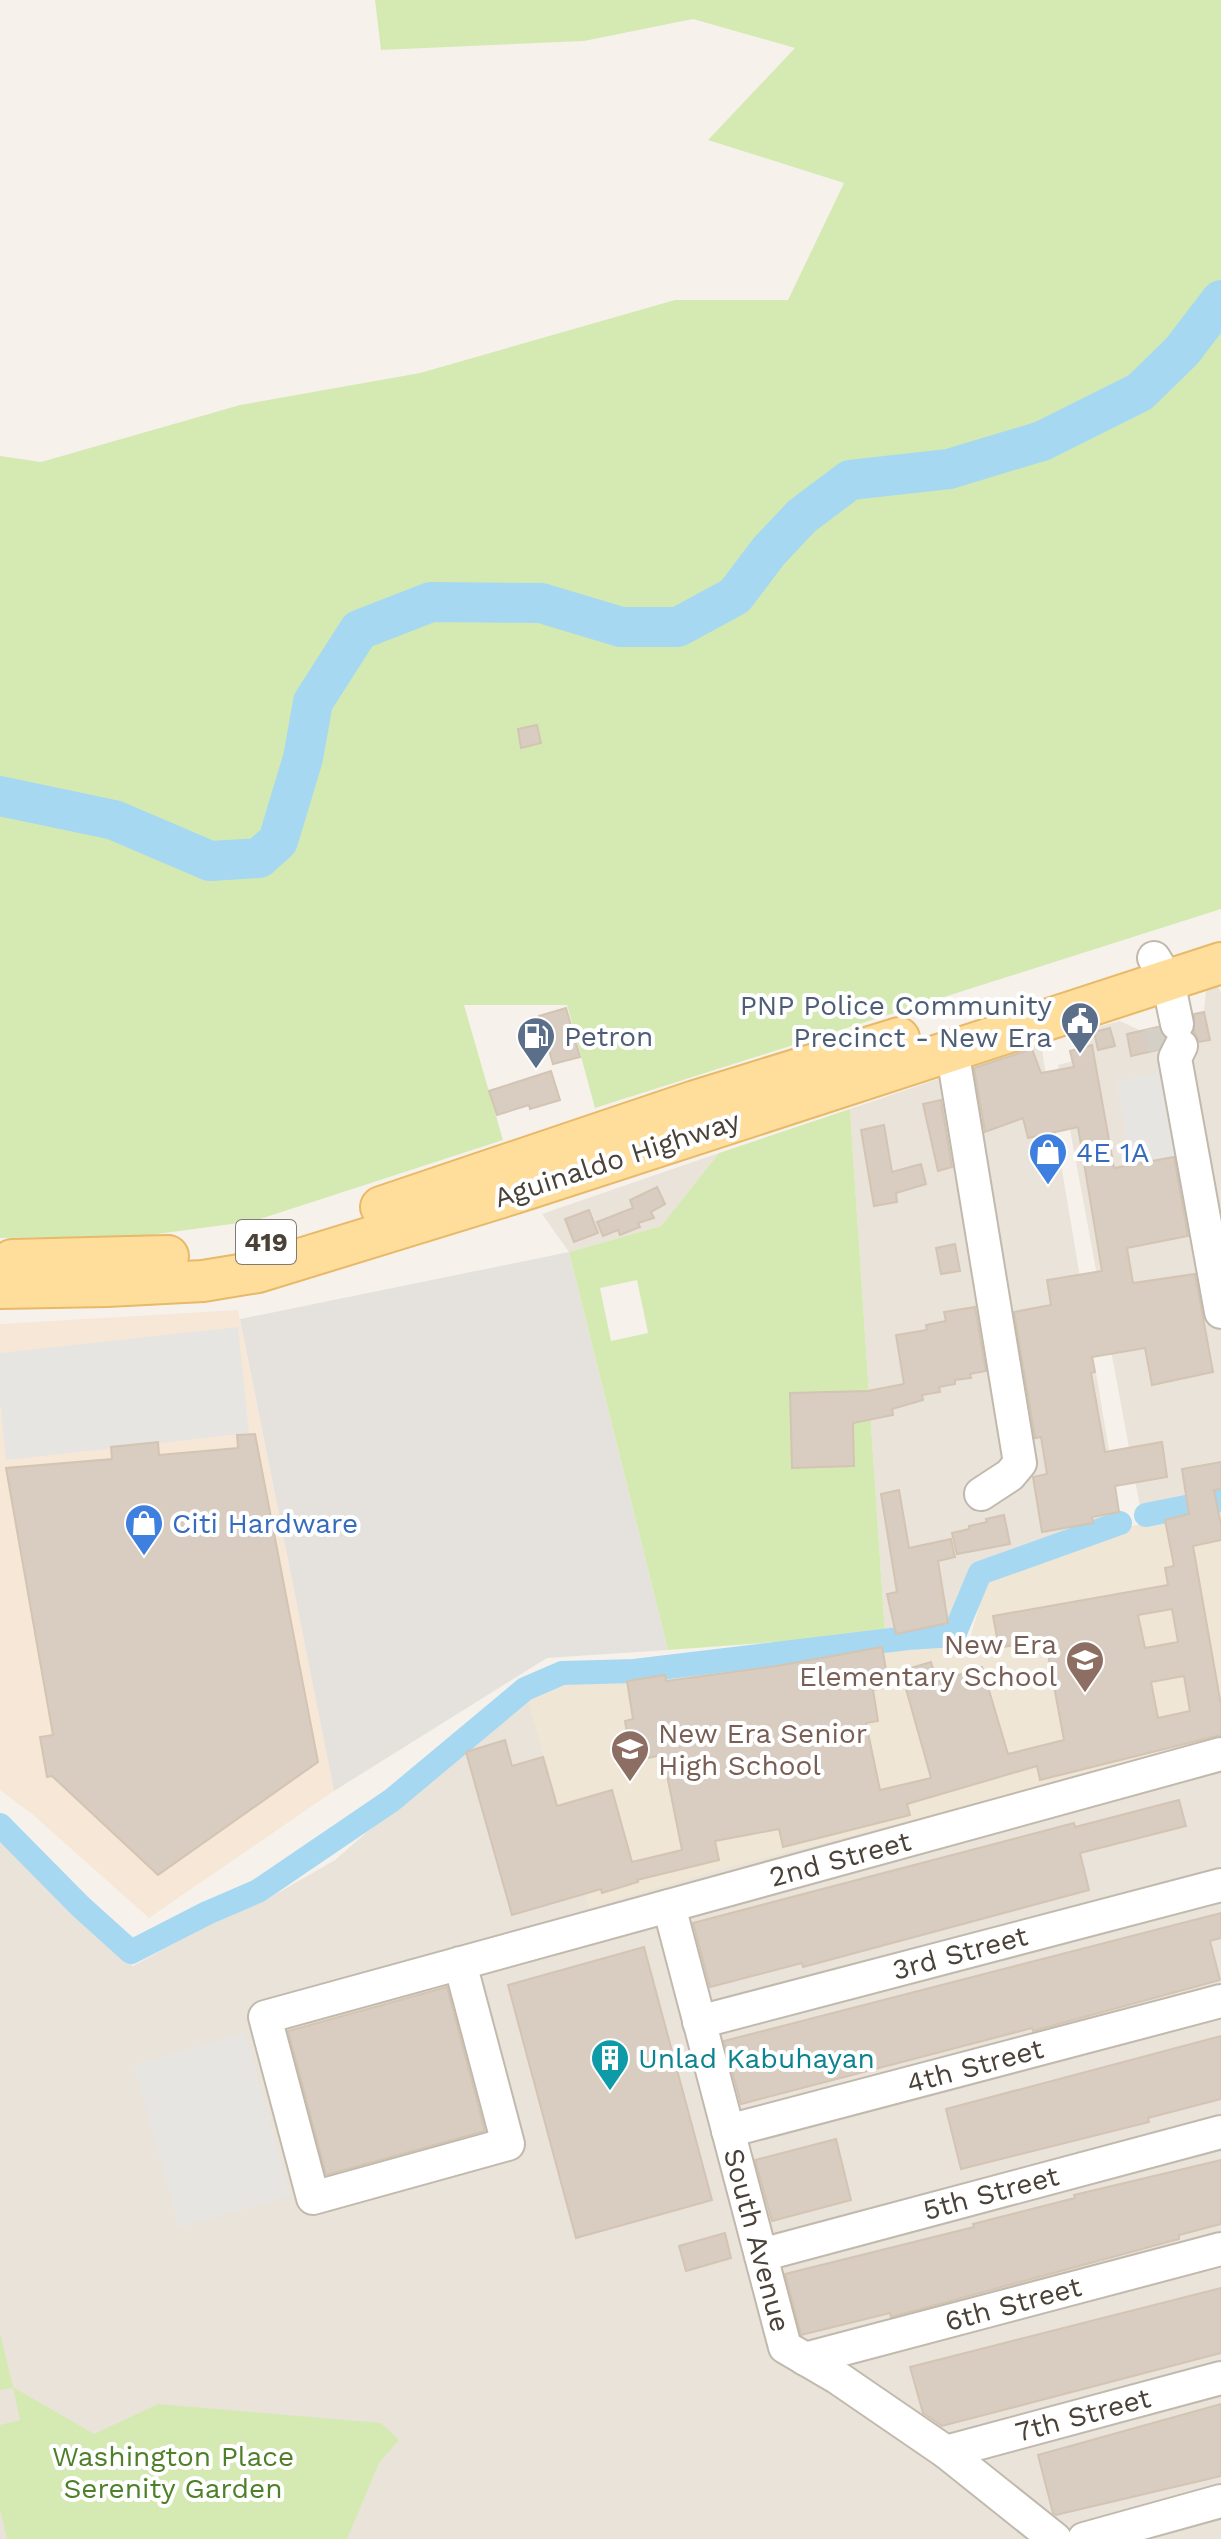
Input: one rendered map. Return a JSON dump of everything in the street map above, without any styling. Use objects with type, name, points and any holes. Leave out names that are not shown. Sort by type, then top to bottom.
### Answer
[{"type":"main road","name":"Aguinaldo Highway","points":[[0,1260],[200,1254],[260,1244],[695,1101],[881,1058],[952,1049],[1158,975],[1221,936]]},
{"type":"main road","name":"Aguinaldo Highway","points":[[0,1288],[203,1281],[258,1272],[518,1192],[881,1058],[1158,975],[1221,963]]},
{"type":"street","points":[[1158,975],[1221,1312]]},
{"type":"street","points":[[952,1049],[1020,1463],[1010,1475],[981,1494]]},
{"type":"street","name":"2nd Street","points":[[460,1963],[508,2144],[313,2198],[265,2017],[460,1963],[1221,1754]]},
{"type":"street","name":"3rd Street","points":[[699,2022],[1221,1885]]},
{"type":"street","name":"South Avenue","points":[[669,1906],[785,2347],[838,2378],[946,2452],[1055,2539]]},
{"type":"street","name":"4th Street","points":[[728,2131],[1221,2001]]},
{"type":"street","name":"5th Street","points":[[761,2255],[1221,2132]]},
{"type":"street","name":"6th Street","points":[[805,2359],[1221,2249]]},
{"type":"street","name":"7th Street","points":[[946,2452],[1221,2378]]},
{"type":"street","points":[[1084,2539],[1221,2501]]},
{"type":"shaded area","points":[[1218,986],[1221,992],[1221,2539],[0,2539],[0,1837],[133,1966],[208,1925],[262,1902],[335,1860],[398,1805],[502,1723],[527,1698],[565,1681],[777,1665],[882,1647],[969,1643],[986,1582],[1143,1523],[1058,1065],[1088,1057],[1078,1032],[1120,1021],[1141,1031],[1187,1021],[1186,1015],[1204,1012],[1206,990]]},
{"type":"shaded area","points":[[1041,1044],[1120,1516],[971,1568],[945,1630],[885,1634],[850,1109]]},
{"type":"shaded area","points":[[1163,1072],[1178,1156],[1132,1164],[1116,1082]]},
{"type":"shaded area","points":[[719,1153],[661,1226],[569,1252],[542,1214]]},
{"type":"shaded area","points":[[569,1252],[668,1650],[547,1658],[334,1791],[240,1319]]},
{"type":"shaded area","name":"Citi Hardware","points":[[238,1310],[334,1791],[149,1918],[32,1814],[0,1790],[0,1324]]},
{"type":"shaded area","points":[[238,1327],[249,1433],[6,1460],[0,1402],[0,1353]]},
{"type":"shaded area","points":[[1221,1508],[1221,1741],[725,1868],[589,1908],[527,1698],[565,1681],[777,1665],[882,1647],[969,1643],[986,1582],[1132,1526]]},
{"type":"shaded area","points":[[245,2033],[290,2196],[179,2227],[134,2065]]},
{"type":"green space","points":[[375,0],[1221,0],[1221,909],[595,1108],[567,1005],[464,1005],[503,1140],[254,1221],[142,1236],[0,1238],[0,456],[41,462],[240,405],[420,373],[675,300],[788,300],[844,183],[708,140],[795,48],[693,19],[584,41],[381,50]]},
{"type":"green space","points":[[850,1109],[885,1634],[668,1650],[569,1252],[661,1226],[719,1153]],"holes":[[[637,1280],[648,1333],[611,1341],[600,1288]]]},
{"type":"green space","name":"Washington Place Serenity Garden","points":[[0,2333],[13,2387],[94,2434],[158,2404],[381,2423],[399,2440],[379,2463],[347,2539],[7,2539],[0,2510],[0,2425],[20,2420],[13,2388],[0,2390]]},
{"type":"building","points":[[537,725],[541,743],[521,748],[518,729]]},
{"type":"building","points":[[566,1008],[580,1057],[553,1064],[539,1016]]},
{"type":"building","points":[[1204,1012],[1210,1040],[1199,1042],[1194,1032],[1194,1014]]},
{"type":"building","points":[[1158,1027],[1164,1038],[1158,1050],[1131,1056],[1127,1034]]},
{"type":"building","points":[[1110,1028],[1115,1046],[1098,1050],[1094,1032]]},
{"type":"building","points":[[1092,1045],[1114,1168],[1174,1157],[1188,1236],[1127,1248],[1133,1283],[1195,1274],[1213,1372],[1152,1385],[1145,1348],[1092,1357],[1095,1372],[1091,1373],[1105,1452],[1162,1442],[1167,1477],[1115,1486],[1119,1512],[1092,1517],[1093,1523],[1042,1532],[1033,1477],[1047,1474],[1041,1437],[1035,1438],[1014,1312],[1051,1305],[1047,1280],[1102,1271],[1078,1127],[1028,1138],[1023,1118],[985,1132],[974,1068],[1032,1049],[1041,1073],[1074,1067],[1070,1051]]},
{"type":"building","points":[[551,1071],[560,1100],[497,1115],[489,1091]]},
{"type":"building","points":[[941,1100],[952,1167],[938,1171],[923,1104]]},
{"type":"building","points":[[884,1125],[892,1172],[921,1164],[926,1184],[896,1193],[897,1202],[874,1206],[861,1130]]},
{"type":"building","points":[[657,1187],[665,1204],[651,1212],[654,1218],[638,1223],[640,1227],[620,1235],[618,1230],[603,1236],[597,1222],[633,1208],[630,1200]]},
{"type":"building","points":[[589,1210],[598,1233],[574,1242],[565,1219]]},
{"type":"building","points":[[955,1244],[960,1271],[941,1274],[936,1248]]},
{"type":"building","points":[[975,1307],[986,1371],[939,1387],[940,1392],[922,1395],[923,1400],[892,1409],[893,1415],[853,1423],[854,1466],[792,1468],[790,1393],[868,1391],[904,1384],[896,1335],[927,1330],[926,1325],[946,1321],[944,1312]]},
{"type":"building","name":"Citi Hardware","points":[[255,1434],[318,1762],[158,1875],[52,1776],[47,1777],[40,1737],[53,1735],[6,1468],[112,1459],[111,1447],[158,1442],[159,1455],[238,1448],[237,1435]]},
{"type":"building","points":[[1221,1462],[1221,1489],[1214,1490],[1221,1540],[1193,1546],[1221,1705],[1221,1735],[1040,1780],[1037,1766],[907,1804],[910,1815],[783,1847],[779,1829],[715,1841],[719,1860],[512,1915],[466,1752],[505,1740],[512,1766],[543,1757],[557,1806],[612,1790],[632,1862],[682,1850],[663,1755],[632,1761],[625,1721],[633,1719],[627,1681],[665,1675],[666,1681],[777,1666],[882,1647],[889,1687],[873,1690],[878,1721],[866,1723],[880,1790],[931,1778],[901,1671],[931,1662],[937,1682],[982,1667],[1008,1754],[1064,1740],[1045,1638],[999,1648],[993,1616],[1168,1585],[1165,1568],[1174,1566],[1165,1520],[1189,1514],[1182,1469]],"holes":[[[1172,1609],[1178,1642],[1145,1648],[1138,1615]],[[1184,1676],[1190,1711],[1158,1718],[1151,1682]]]},
{"type":"building","points":[[899,1490],[909,1548],[951,1539],[955,1557],[938,1561],[948,1623],[896,1634],[887,1594],[897,1592],[881,1494]]},
{"type":"building","points":[[1004,1515],[1010,1544],[957,1554],[952,1533]]},
{"type":"building","points":[[1179,1800],[1186,1826],[1080,1853],[1089,1890],[803,1967],[802,1963],[710,1987],[693,1923],[1074,1823],[1075,1827]]},
{"type":"building","points":[[1221,1913],[1221,1938],[1210,1941],[1220,1980],[1033,2031],[1032,2028],[741,2104],[724,2041]]},
{"type":"building","name":"Unlad Kabuhayan","points":[[644,1947],[712,2200],[576,2238],[508,1985]]},
{"type":"building","points":[[447,1987],[485,2131],[326,2175],[288,2031]]},
{"type":"building","points":[[1221,2036],[1221,2099],[1148,2118],[1149,2122],[961,2169],[946,2109]]},
{"type":"building","points":[[836,2139],[851,2200],[772,2221],[755,2160]]},
{"type":"building","points":[[1221,2160],[1221,2224],[1179,2235],[1179,2239],[891,2317],[890,2313],[801,2335],[785,2274],[974,2227],[973,2224],[1075,2198],[1074,2195]]},
{"type":"building","points":[[725,2233],[731,2258],[686,2271],[679,2246]]},
{"type":"building","points":[[1221,2288],[1221,2353],[942,2426],[923,2413],[910,2367]]},
{"type":"building","points":[[1221,2404],[1221,2476],[1056,2515],[1053,2513],[1038,2455]]},
{"type":"waterway","points":[[0,796],[114,820],[210,861],[259,858],[278,841],[303,758],[313,702],[359,630],[431,602],[541,603],[621,627],[678,627],[735,596],[769,551],[802,516],[850,480],[949,469],[1042,441],[1140,392],[1182,351],[1221,300]]},
{"type":"waterway","points":[[1146,1515],[1221,1500]]},
{"type":"waterway","points":[[0,1825],[80,1906],[131,1952],[258,1891],[392,1800],[525,1689],[562,1673],[634,1671],[954,1635],[980,1573],[1120,1523]]},
{"type":"tunnel","points":[[1160,1027],[1164,1049]]},
{"type":"place","name":"PNP Police Community Precinct - New Era","points":[[1080,1055]]},
{"type":"place","name":"Petron","points":[[536,1070]]},
{"type":"place","name":"4E 1A","points":[[1048,1186]]},
{"type":"place","name":"Citi Hardware","points":[[144,1557]]},
{"type":"place","name":"New Era Elementary School","points":[[1085,1694]]},
{"type":"place","name":"New Era Senior High School","points":[[630,1783]]},
{"type":"place","name":"Unlad Kabuhayan","points":[[610,2092]]}]
